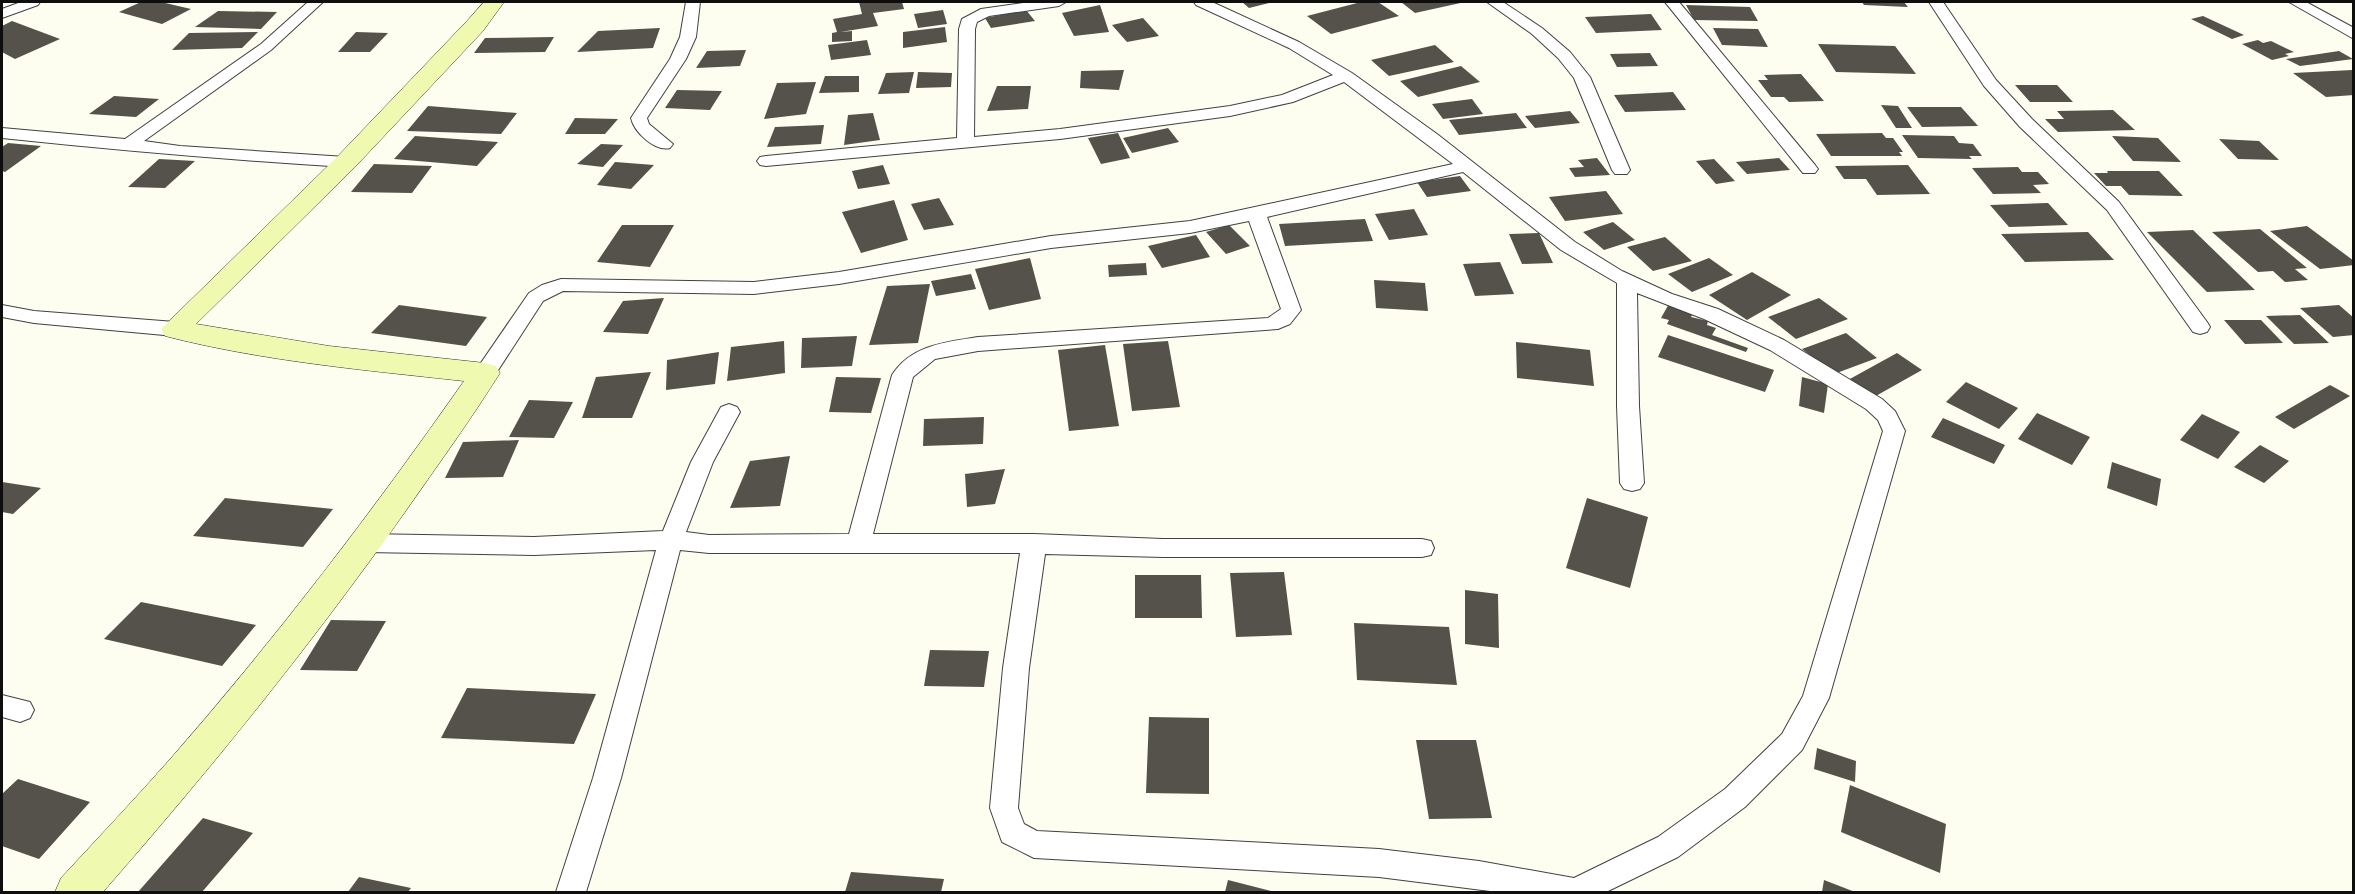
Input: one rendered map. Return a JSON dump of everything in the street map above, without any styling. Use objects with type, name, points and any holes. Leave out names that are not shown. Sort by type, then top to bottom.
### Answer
[{"type":"street","points":[[2,14],[33,2]]},
{"type":"street","points":[[129,144],[266,47],[316,2]]},
{"type":"street","points":[[175,329],[346,162],[475,26],[494,2]]},
{"type":"street","points":[[664,144],[640,126],[639,118],[678,58],[688,37],[693,2]]},
{"type":"street","points":[[965,143],[967,29],[970,19],[986,12],[1059,2]]},
{"type":"street","points":[[1034,543],[1016,668],[1004,808],[1012,833],[1034,844],[1379,863],[1479,875],[1575,892],[1668,848],[1735,798],[1792,742],[1816,698],[1894,431],[1887,416],[1874,404],[1777,345],[1711,314],[1627,281],[1568,246],[1467,166],[1346,76],[1294,45],[1201,2]]},
{"type":"street","points":[[1494,2],[1537,31],[1564,55],[1582,77],[1622,170]]},
{"type":"street","points":[[1672,2],[1809,169]]},
{"type":"street","points":[[1936,2],[1989,83],[2026,123],[2113,206],[2200,327]]},
{"type":"street","points":[[2296,2],[2354,35]]},
{"type":"street","points":[[766,161],[1060,134],[1230,111],[1287,99],[1346,76]]},
{"type":"street","points":[[2,133],[129,144],[190,152],[346,162]]},
{"type":"street","points":[[76,892],[201,752],[365,543],[536,297],[549,289],[561,285],[754,288],[839,278],[1051,242],[1190,226],[1467,166]]},
{"type":"street","points":[[858,545],[903,375],[913,362],[932,351],[978,344],[1271,324],[1283,319],[1291,310],[1256,213]]},
{"type":"street","points":[[1627,281],[1628,406],[1632,483]]},
{"type":"street","points":[[2,311],[33,317],[175,329],[231,342],[328,356],[485,373]]},
{"type":"street","points":[[571,892],[607,778],[671,540],[702,462],[729,412]]},
{"type":"street","points":[[365,543],[534,546],[671,540],[708,544],[1034,543],[1163,548],[1422,548]]},
{"type":"building","points":[[141,2],[161,2],[191,9],[162,24],[119,12]]},
{"type":"building","points":[[859,2],[902,2],[904,9],[873,13],[878,26],[840,32],[852,31],[852,41],[832,42],[832,33],[837,32],[833,19],[862,14]]},
{"type":"building","points":[[1242,2],[1273,2],[1249,8]]},
{"type":"building","points":[[1361,2],[1378,2],[1399,16],[1331,34],[1307,16]]},
{"type":"building","points":[[1401,2],[1465,2],[1415,13]]},
{"type":"building","points":[[1862,2],[1904,2],[1908,7],[1864,5]]},
{"type":"building","points":[[1100,5],[1109,32],[1074,36],[1062,13]]},
{"type":"building","points":[[1686,5],[1750,7],[1758,21],[1694,20]]},
{"type":"building","points":[[943,10],[947,24],[918,28],[914,14]]},
{"type":"building","points":[[1026,10],[1035,21],[991,28],[985,18]]},
{"type":"building","points":[[218,11],[277,12],[261,29],[195,27]]},
{"type":"building","points":[[1651,14],[1662,30],[1596,33],[1585,17]]},
{"type":"building","points":[[2203,16],[2244,35],[2232,39],[2191,19]]},
{"type":"building","points":[[1143,18],[1159,36],[1127,42],[1112,25]]},
{"type":"building","points":[[12,21],[60,39],[15,59],[2,52],[2,26]]},
{"type":"building","points":[[945,27],[947,42],[903,48],[903,32]]},
{"type":"building","points":[[660,28],[653,48],[577,52],[598,31]]},
{"type":"building","points":[[1713,28],[1758,29],[1768,47],[1722,45]]},
{"type":"building","points":[[258,32],[242,48],[172,50],[189,33]]},
{"type":"building","points":[[356,32],[388,33],[370,52],[338,52]]},
{"type":"building","points":[[554,37],[545,52],[474,53],[485,38]]},
{"type":"building","points":[[867,40],[871,55],[831,60],[828,45]]},
{"type":"building","points":[[2258,40],[2263,43],[2271,41],[2294,52],[2285,54],[2289,56],[2272,60],[2242,44]]},
{"type":"building","points":[[1818,44],[1895,46],[1916,74],[1836,72]]},
{"type":"building","points":[[1435,45],[1454,62],[1389,76],[1371,60]]},
{"type":"building","points":[[746,50],[740,66],[696,68],[707,51]]},
{"type":"building","points":[[2339,51],[2353,59],[2300,66],[2286,59]]},
{"type":"building","points":[[1650,53],[1658,66],[1617,67],[1610,54]]},
{"type":"building","points":[[1461,66],[1480,82],[1418,97],[1400,81]]},
{"type":"building","points":[[1124,70],[1119,90],[1080,88],[1081,71]]},
{"type":"building","points":[[2352,70],[2354,95],[2326,97],[2293,73]]},
{"type":"building","points":[[914,72],[909,93],[878,94],[886,73]]},
{"type":"building","points":[[918,72],[952,73],[951,87],[916,88]]},
{"type":"building","points":[[1801,74],[1824,101],[1789,102],[1784,97],[1771,97],[1758,80],[1768,80],[1764,75]]},
{"type":"building","points":[[825,76],[859,76],[859,92],[819,93]]},
{"type":"building","points":[[816,82],[806,114],[764,119],[777,83]]},
{"type":"building","points":[[2015,85],[2057,85],[2073,102],[2030,102]]},
{"type":"building","points":[[997,86],[1031,86],[1028,109],[987,111]]},
{"type":"building","points":[[677,90],[722,91],[710,110],[665,108]]},
{"type":"building","points":[[1673,92],[1686,110],[1625,112],[1614,95]]},
{"type":"building","points":[[114,96],[159,99],[136,117],[89,114]]},
{"type":"building","points":[[1472,99],[1483,114],[1443,119],[1432,104]]},
{"type":"building","points":[[1881,105],[1898,106],[1912,128],[1896,128]]},
{"type":"building","points":[[428,106],[517,113],[501,134],[407,131]]},
{"type":"building","points":[[1907,107],[1961,107],[1978,126],[1922,127]]},
{"type":"building","points":[[2113,110],[2135,130],[2058,132],[2045,119],[2064,119],[2057,111]]},
{"type":"building","points":[[1570,111],[1580,123],[1535,128],[1525,116]]},
{"type":"building","points":[[873,113],[880,140],[844,145],[848,115]]},
{"type":"building","points":[[1516,113],[1527,128],[1459,135],[1449,120]]},
{"type":"building","points":[[575,118],[618,119],[605,134],[565,134]]},
{"type":"building","points":[[824,125],[821,144],[767,147],[775,127]]},
{"type":"building","points":[[1168,128],[1179,142],[1132,153],[1123,138]]},
{"type":"building","points":[[1118,133],[1130,158],[1101,164],[1088,138]]},
{"type":"building","points":[[1882,133],[1886,138],[1893,138],[1903,152],[1899,152],[1902,156],[1831,156],[1816,134]]},
{"type":"building","points":[[1902,135],[1954,136],[1959,143],[1973,144],[1982,156],[1969,156],[1972,159],[1918,158]]},
{"type":"building","points":[[415,136],[498,142],[477,166],[394,159]]},
{"type":"building","points":[[2112,136],[2158,138],[2181,162],[2133,161]]},
{"type":"building","points":[[2219,139],[2259,141],[2279,160],[2238,159]]},
{"type":"building","points":[[8,143],[41,146],[5,172],[2,171],[2,147]]},
{"type":"building","points":[[601,144],[623,145],[603,167],[577,164]]},
{"type":"building","points":[[1597,158],[1610,175],[1575,177],[1569,168],[1584,167],[1578,160]]},
{"type":"building","points":[[1779,158],[1790,170],[1747,174],[1736,162]]},
{"type":"building","points":[[159,159],[195,161],[165,188],[128,187]]},
{"type":"building","points":[[1714,159],[1735,181],[1716,184],[1696,161]]},
{"type":"building","points":[[615,162],[654,165],[631,189],[597,185]]},
{"type":"building","points":[[374,164],[432,166],[412,193],[351,192]]},
{"type":"building","points":[[883,165],[890,184],[858,189],[852,171]]},
{"type":"building","points":[[1908,165],[1930,194],[1877,195],[1866,179],[1844,179],[1835,166]]},
{"type":"building","points":[[2018,167],[2022,172],[2038,172],[2049,184],[2033,185],[2041,193],[1993,194],[1972,168]]},
{"type":"building","points":[[2107,171],[2159,171],[2183,196],[2129,195],[2121,186],[2106,186],[2094,173],[2108,173]]},
{"type":"building","points":[[1460,176],[1471,191],[1427,197],[1417,182]]},
{"type":"building","points":[[1606,191],[1623,214],[1565,221],[1549,197]]},
{"type":"building","points":[[939,198],[954,225],[924,230],[911,204]]},
{"type":"building","points":[[894,200],[908,240],[861,253],[842,212]]},
{"type":"building","points":[[2048,203],[2068,225],[2009,227],[1990,205]]},
{"type":"building","points":[[1414,209],[1428,235],[1389,240],[1375,214]]},
{"type":"building","points":[[1365,219],[1373,241],[1285,246],[1279,224]]},
{"type":"building","points":[[1613,222],[1635,240],[1604,250],[1583,232]]},
{"type":"building","points":[[622,225],[674,225],[650,267],[597,262]]},
{"type":"building","points":[[1229,225],[1250,246],[1226,254],[1206,232]]},
{"type":"building","points":[[2307,226],[2354,261],[2354,265],[2320,269],[2270,231]]},
{"type":"building","points":[[2260,229],[2307,268],[2295,269],[2308,280],[2285,282],[2273,271],[2258,272],[2212,232]]},
{"type":"building","points":[[2193,230],[2255,290],[2207,292],[2147,232]]},
{"type":"building","points":[[2088,232],[2114,260],[2025,262],[2001,234]]},
{"type":"building","points":[[1539,233],[1553,263],[1522,264],[1509,234]]},
{"type":"building","points":[[1196,235],[1210,257],[1162,268],[1148,246]]},
{"type":"building","points":[[1665,237],[1692,261],[1653,271],[1627,247]]},
{"type":"building","points":[[1030,258],[1041,299],[989,310],[975,269]]},
{"type":"building","points":[[1709,258],[1733,275],[1692,292],[1668,274]]},
{"type":"building","points":[[1500,262],[1514,294],[1475,296],[1463,264]]},
{"type":"building","points":[[1146,263],[1147,275],[1109,277],[1108,265]]},
{"type":"building","points":[[1752,272],[1791,295],[1747,320],[1709,295]]},
{"type":"building","points":[[971,274],[976,289],[936,296],[931,281]]},
{"type":"building","points":[[1374,280],[1425,283],[1428,311],[1376,308]]},
{"type":"building","points":[[930,284],[918,343],[869,345],[887,286]]},
{"type":"building","points":[[664,298],[648,334],[603,332],[623,301]]},
{"type":"building","points":[[1819,298],[1848,319],[1796,339],[1768,317]]},
{"type":"building","points":[[1670,302],[1694,311],[1691,317],[1708,321],[1707,325],[1716,328],[1712,335],[1748,348],[1746,352],[1667,324],[1669,320],[1661,318]]},
{"type":"building","points":[[399,305],[487,317],[466,346],[371,333]]},
{"type":"building","points":[[2339,305],[2354,318],[2354,335],[2333,337],[2300,308]]},
{"type":"building","points":[[2300,315],[2329,343],[2294,344],[2266,316]]},
{"type":"building","points":[[2224,320],[2261,320],[2283,343],[2245,344]]},
{"type":"building","points":[[1846,333],[1877,358],[1834,374],[1802,349]]},
{"type":"building","points":[[1668,335],[1774,370],[1765,392],[1658,357]]},
{"type":"building","points":[[857,336],[852,366],[801,368],[802,338]]},
{"type":"building","points":[[784,341],[785,373],[727,381],[731,347]]},
{"type":"building","points":[[1168,341],[1180,407],[1132,411],[1123,344]]},
{"type":"building","points":[[1516,342],[1590,350],[1594,386],[1517,378]]},
{"type":"building","points":[[1105,345],[1119,426],[1069,431],[1058,350]]},
{"type":"building","points":[[719,352],[715,384],[666,390],[667,360]]},
{"type":"building","points":[[1897,353],[1922,370],[1874,397],[1848,380]]},
{"type":"building","points":[[651,372],[632,418],[582,418],[596,377]]},
{"type":"building","points":[[836,377],[881,378],[871,413],[829,412]]},
{"type":"building","points":[[1802,377],[1828,384],[1824,413],[1799,406]]},
{"type":"building","points":[[1966,382],[2018,408],[1999,429],[1946,402]]},
{"type":"building","points":[[2330,385],[2350,396],[2294,429],[2275,417]]},
{"type":"building","points":[[529,400],[573,402],[554,438],[509,437]]},
{"type":"building","points":[[2037,413],[2090,437],[2072,465],[2018,439]]},
{"type":"building","points":[[2202,414],[2240,432],[2218,459],[2180,440]]},
{"type":"building","points":[[984,417],[983,444],[923,446],[924,419]]},
{"type":"building","points":[[1943,418],[2005,445],[1994,464],[1931,437]]},
{"type":"building","points":[[519,440],[503,477],[445,478],[463,442]]},
{"type":"building","points":[[2260,445],[2289,461],[2264,483],[2234,467]]},
{"type":"building","points":[[790,456],[780,506],[730,508],[750,461]]},
{"type":"building","points":[[2112,462],[2161,479],[2157,506],[2107,488]]},
{"type":"building","points":[[1005,469],[995,504],[967,507],[965,474]]},
{"type":"building","points":[[2,482],[41,488],[13,514],[2,512]]},
{"type":"building","points":[[225,498],[333,509],[303,547],[193,536]]},
{"type":"building","points":[[1587,498],[1648,517],[1630,588],[1566,568]]},
{"type":"building","points":[[1284,572],[1292,635],[1236,637],[1230,573]]},
{"type":"building","points":[[1135,575],[1201,575],[1202,618],[1135,618]]},
{"type":"building","points":[[1465,590],[1498,594],[1499,648],[1465,644]]},
{"type":"building","points":[[141,602],[256,625],[222,666],[104,639]]},
{"type":"building","points":[[331,620],[386,621],[357,671],[300,670]]},
{"type":"building","points":[[1354,623],[1449,627],[1457,685],[1357,680]]},
{"type":"building","points":[[930,650],[989,651],[984,687],[924,686]]},
{"type":"building","points":[[467,688],[596,694],[574,744],[441,738]]},
{"type":"building","points":[[1149,717],[1209,718],[1209,794],[1146,793]]},
{"type":"building","points":[[1416,740],[1476,740],[1492,818],[1429,819]]},
{"type":"building","points":[[1817,748],[1856,761],[1855,782],[1814,769]]},
{"type":"building","points":[[18,779],[90,802],[39,859],[2,846],[2,794]]},
{"type":"building","points":[[1850,785],[1946,824],[1940,873],[1841,832]]},
{"type":"building","points":[[203,818],[253,833],[202,892],[138,892]]},
{"type":"building","points":[[851,872],[944,879],[941,892],[845,892]]},
{"type":"building","points":[[359,877],[411,888],[408,892],[348,892]]},
{"type":"building","points":[[1228,880],[1275,892],[1225,892]]},
{"type":"building","points":[[1824,880],[1855,892],[1822,892]]}]
